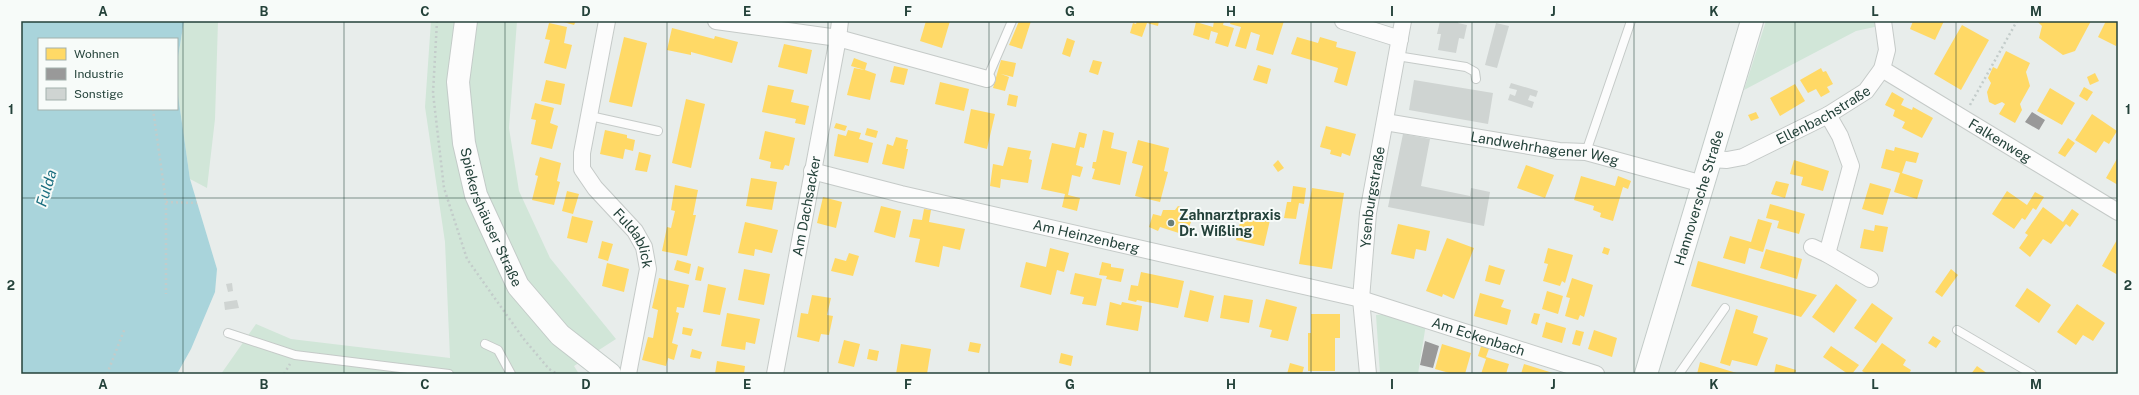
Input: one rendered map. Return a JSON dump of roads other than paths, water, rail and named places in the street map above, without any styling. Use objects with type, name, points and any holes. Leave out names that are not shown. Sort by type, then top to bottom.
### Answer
[{"type":"street","name":"Spiekershäuser Straße","points":[[466,21],[458,82],[464,144],[476,195],[518,286],[560,335],[610,374]]},
{"type":"street","name":"Fuldablick","points":[[607,21],[582,153],[582,169],[595,188],[635,231],[644,248],[648,269],[628,374]]},
{"type":"street","points":[[716,21],[838,38],[987,80]]},
{"type":"street","name":"Am Dachsacker","points":[[775,374],[840,21]]},
{"type":"street","points":[[1343,21],[1400,39]]},
{"type":"street","name":"Ysenburgstraße","points":[[1368,374],[1360,299],[1368,213],[1403,21]]},
{"type":"street","name":"Hannoversche Straße","points":[[1646,374],[1752,21]]},
{"type":"street","name":"Ellenbachstraße","points":[[1710,159],[1727,160],[1743,156],[1828,114],[1866,90],[1882,69],[1887,50],[1883,21]]},
{"type":"street","name":"Falkenweg","points":[[1882,69],[2118,212]]},
{"type":"street","points":[[1828,114],[1840,136],[1851,166],[1819,251],[1870,279]]},
{"type":"street","name":"Landwehrhagener Weg","points":[[1385,122],[1559,151],[1586,152],[1702,184]]},
{"type":"street","name":"Am Heinzenberg","points":[[812,171],[901,194],[1360,299]]},
{"type":"street","name":"Am Eckenbach","points":[[1360,299],[1596,374]]},
{"type":"lane","points":[[987,80],[1012,21]]},
{"type":"lane","points":[[1586,152],[1631,21]]},
{"type":"lane","points":[[1397,56],[1466,67],[1475,72],[1476,79]]},
{"type":"lane","points":[[590,116],[658,131]]},
{"type":"lane","points":[[1679,374],[1725,308]]},
{"type":"lane","points":[[1957,330],[2032,374]]},
{"type":"lane","points":[[228,333],[295,355],[449,374]]},
{"type":"lane","points":[[485,344],[498,350],[511,374]]},
{"type":"water","name":"Fulda","points":[[21,21],[184,21],[178,57],[178,38],[38,38],[38,110],[178,110],[178,95],[190,179],[217,269],[215,292],[191,349],[177,374],[21,374]]},
{"type":"place","name":"Zahnarztpraxis Dr. Wißling","points":[[1171,223]]}]
